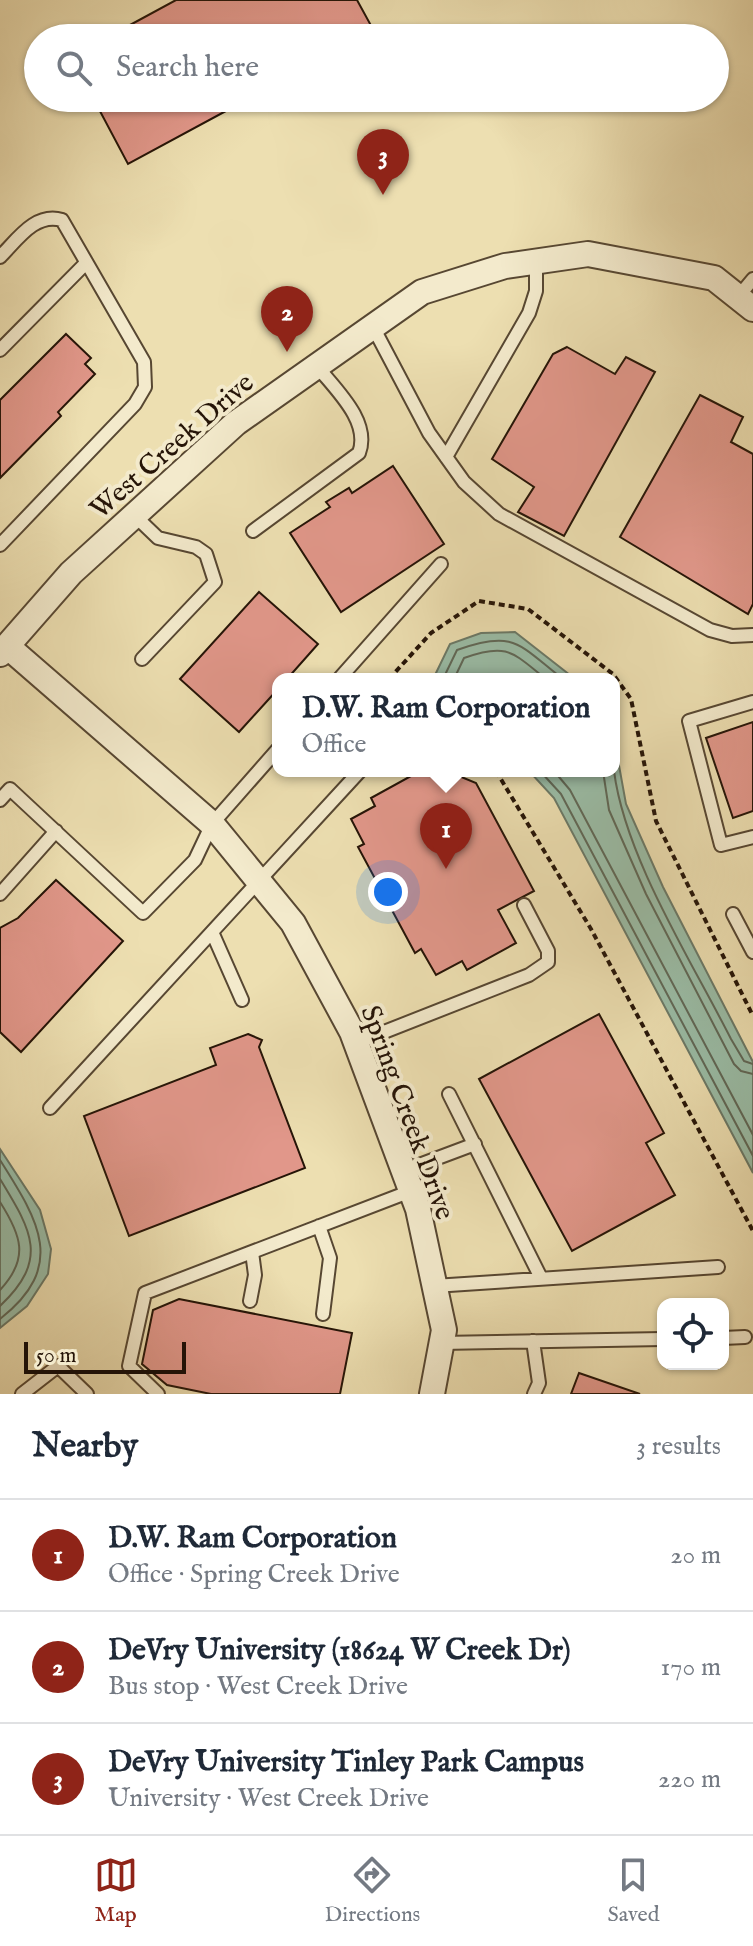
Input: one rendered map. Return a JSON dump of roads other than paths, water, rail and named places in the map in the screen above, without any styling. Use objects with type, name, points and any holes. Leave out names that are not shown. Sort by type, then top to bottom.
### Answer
[{"type":"street","name":"West Creek Drive","points":[[2,646],[71,573],[236,423],[422,292],[505,266],[588,254],[714,278],[748,295]]},
{"type":"street","name":"Spring Creek Drive","points":[[2,646],[212,824],[293,923],[356,1043],[407,1181],[444,1330],[432,1394]]},
{"type":"lane","points":[[0,257],[32,224],[53,217],[62,220],[144,362],[145,387],[135,404],[0,545]]},
{"type":"lane","points":[[446,457],[529,313],[536,291],[536,262]]},
{"type":"lane","points":[[0,350],[86,263]]},
{"type":"lane","points":[[372,325],[429,433],[464,482],[499,514],[710,630],[732,636],[753,635]]},
{"type":"lane","points":[[253,531],[359,453],[363,443],[362,429],[316,365]]},
{"type":"lane","points":[[133,514],[158,538],[196,547],[206,554],[215,582],[142,659]]},
{"type":"lane","points":[[344,673],[441,564]]},
{"type":"lane","points":[[753,702],[689,721],[721,845],[753,837]]},
{"type":"lane","points":[[0,800],[10,789],[143,913],[195,860],[212,824],[272,756]]},
{"type":"lane","points":[[50,1108],[354,777]]},
{"type":"lane","points":[[0,894],[56,831]]},
{"type":"lane","points":[[356,1043],[529,975],[548,962],[548,951],[524,905]]},
{"type":"lane","points":[[733,914],[753,952]]},
{"type":"lane","points":[[212,932],[242,1000]]},
{"type":"lane","points":[[449,1094],[541,1278]]},
{"type":"lane","points":[[158,1394],[129,1366],[145,1293],[319,1226],[475,1144]]},
{"type":"lane","points":[[319,1226],[330,1258],[323,1314]]},
{"type":"lane","points":[[250,1301],[255,1275],[252,1252]]},
{"type":"lane","points":[[434,1286],[718,1267]]},
{"type":"lane","points":[[729,1338],[745,1337]]},
{"type":"lane","points":[[441,1343],[657,1339]]},
{"type":"lane","points":[[533,1341],[539,1383],[534,1394]]},
{"type":"lane","points":[[22,1394],[58,1366],[87,1394]]},
{"type":"water","points":[[515,632],[567,673],[436,673],[450,644],[481,633]]},
{"type":"water","points":[[620,771],[626,804],[663,887],[753,1062],[753,1173],[554,798],[535,777],[620,777]]},
{"type":"water","points":[[0,1149],[40,1210],[51,1249],[48,1274],[27,1306],[0,1328]]},
{"type":"place","name":"DeVry University Tinley Park Campus","points":[[383,195]]},
{"type":"place","name":"DeVry University (18624 W Creek Dr)","points":[[287,352]]},
{"type":"place","name":"D.W. Ram Corporation","points":[[446,869]]}]
